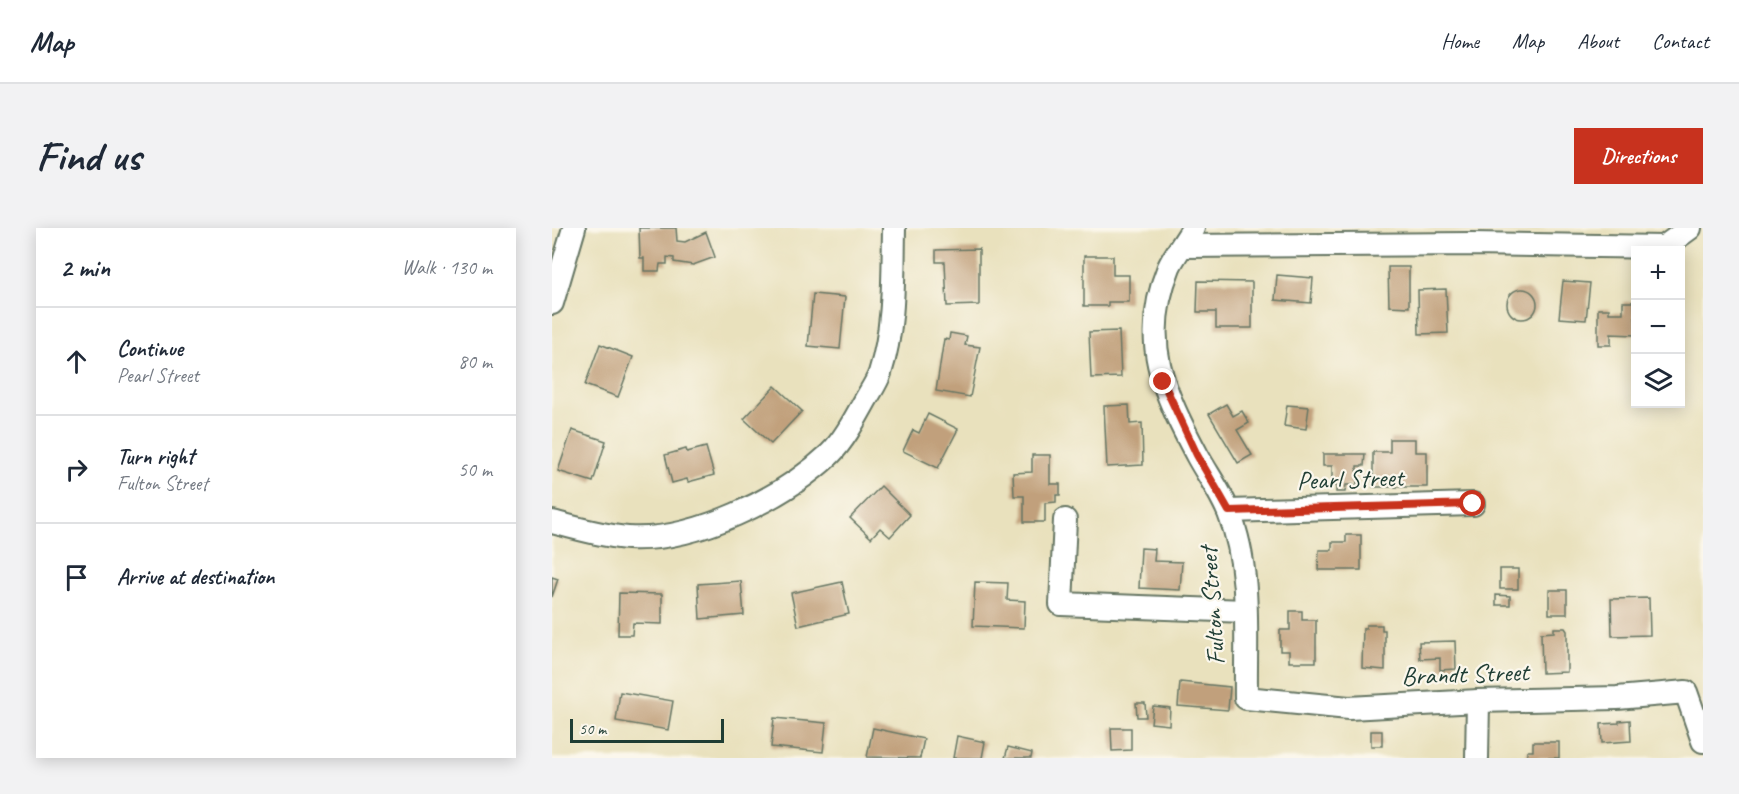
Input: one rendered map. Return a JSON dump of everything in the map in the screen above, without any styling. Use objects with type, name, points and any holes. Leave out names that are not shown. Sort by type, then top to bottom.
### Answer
[{"type":"street","points":[[552,303],[574,228]]},
{"type":"street","points":[[552,522],[628,538],[657,537],[702,527],[746,510],[794,482],[831,453],[854,420],[880,374],[892,318],[894,228]]},
{"type":"street","points":[[1188,237],[1472,236],[1664,247],[1690,228]]},
{"type":"street","name":"Fulton Street","points":[[1188,237],[1170,266],[1155,314],[1155,351],[1163,382],[1197,455],[1229,511],[1238,540],[1244,583],[1246,698]]},
{"type":"street","name":"Pearl Street","points":[[1229,511],[1473,504]]},
{"type":"street","points":[[1065,520],[1061,604],[1245,610]]},
{"type":"street","name":"Brandt Street","points":[[1246,698],[1349,708],[1478,701],[1617,698],[1686,692],[1703,741]]},
{"type":"street","points":[[1477,758],[1478,701]]},
{"type":"building","points":[[639,228],[676,228],[677,241],[685,242],[706,232],[715,257],[693,265],[674,262],[674,258],[667,257],[667,264],[660,264],[659,271],[644,271],[644,258],[640,258]]},
{"type":"building","points":[[979,249],[979,305],[947,306],[945,262],[936,262],[936,250]]},
{"type":"building","points":[[1084,256],[1113,256],[1113,275],[1129,275],[1129,302],[1108,302],[1108,306],[1084,306]]},
{"type":"building","points":[[1388,267],[1409,267],[1409,307],[1389,306]]},
{"type":"building","points":[[1277,275],[1313,278],[1311,303],[1275,300]]},
{"type":"building","points":[[1198,281],[1252,282],[1252,328],[1216,328],[1216,312],[1197,312]]},
{"type":"building","points":[[1563,281],[1590,283],[1586,320],[1559,318]]},
{"type":"building","points":[[1446,289],[1448,333],[1419,334],[1418,290]]},
{"type":"building","points":[[1522,289],[1528,290],[1536,298],[1536,310],[1528,318],[1522,319],[1516,318],[1508,310],[1507,304],[1508,298],[1516,290]]},
{"type":"building","points":[[813,294],[845,297],[840,349],[808,346]]},
{"type":"building","points":[[1623,302],[1631,302],[1631,335],[1611,334],[1611,345],[1598,345],[1598,309],[1609,309],[1609,313],[1623,313]]},
{"type":"building","points":[[1119,331],[1121,377],[1091,378],[1089,332]]},
{"type":"building","points":[[950,333],[967,336],[965,345],[980,347],[970,397],[936,391],[944,339],[949,340]]},
{"type":"building","points":[[600,344],[633,357],[618,397],[585,385]]},
{"type":"building","points":[[775,386],[802,411],[771,444],[744,419]]},
{"type":"building","points":[[1226,404],[1233,416],[1242,411],[1249,423],[1237,430],[1252,455],[1238,463],[1209,414]]},
{"type":"building","points":[[1129,405],[1130,424],[1142,423],[1143,465],[1107,467],[1104,406]]},
{"type":"building","points":[[1287,405],[1309,407],[1306,429],[1284,426]]},
{"type":"building","points":[[928,414],[958,429],[938,468],[903,451],[913,430],[919,433]]},
{"type":"building","points":[[572,430],[606,441],[593,482],[558,471]]},
{"type":"building","points":[[1390,439],[1415,439],[1415,452],[1427,452],[1427,487],[1373,487],[1373,452],[1390,452]]},
{"type":"building","points":[[706,447],[714,475],[688,482],[687,479],[672,483],[665,455],[686,449],[687,452]]},
{"type":"building","points":[[1323,454],[1365,454],[1364,466],[1357,466],[1357,485],[1346,485],[1345,492],[1336,492],[1336,485],[1332,485],[1332,466],[1323,466]]},
{"type":"building","points":[[1032,455],[1050,455],[1050,484],[1060,484],[1060,495],[1056,495],[1056,502],[1045,503],[1045,522],[1024,522],[1024,496],[1014,496],[1013,473],[1032,472]]},
{"type":"building","points":[[881,486],[910,515],[890,537],[880,528],[871,538],[850,518]]},
{"type":"building","points":[[1346,535],[1361,535],[1361,570],[1318,570],[1319,550],[1332,550],[1332,542],[1346,542]]},
{"type":"building","points":[[1141,548],[1155,549],[1154,561],[1182,562],[1180,590],[1139,588]]},
{"type":"building","points":[[1500,569],[1518,569],[1518,589],[1500,589]]},
{"type":"building","points":[[552,577],[558,579],[552,597]]},
{"type":"building","points":[[741,581],[744,615],[700,619],[698,584]]},
{"type":"building","points":[[842,582],[849,614],[798,626],[791,593]]},
{"type":"building","points":[[975,582],[1008,583],[1007,600],[1025,601],[1024,628],[973,626]]},
{"type":"building","points":[[1549,590],[1567,590],[1567,614],[1549,614]]},
{"type":"building","points":[[619,593],[662,594],[662,624],[633,623],[632,635],[618,635]]},
{"type":"building","points":[[1496,595],[1510,596],[1510,605],[1496,605]]},
{"type":"building","points":[[1649,598],[1650,635],[1612,636],[1611,599]]},
{"type":"building","points":[[1290,611],[1302,611],[1302,620],[1316,620],[1316,662],[1289,662],[1289,651],[1280,651],[1280,630],[1290,630]]},
{"type":"building","points":[[1366,625],[1382,625],[1382,630],[1385,630],[1385,670],[1362,668],[1363,628],[1366,628]]},
{"type":"building","points":[[1554,628],[1565,628],[1567,631],[1567,672],[1542,673],[1541,633],[1554,632]]},
{"type":"building","points":[[1455,641],[1456,669],[1440,670],[1440,658],[1420,659],[1419,642]]},
{"type":"building","points":[[1180,682],[1230,687],[1228,710],[1178,706]]},
{"type":"building","points":[[620,692],[673,701],[668,730],[616,721]]},
{"type":"building","points":[[1136,703],[1145,703],[1146,717],[1137,717]]},
{"type":"building","points":[[1153,706],[1170,708],[1169,725],[1151,723]]},
{"type":"building","points":[[774,718],[826,723],[823,752],[771,747]]},
{"type":"building","points":[[1630,720],[1631,741],[1602,743],[1601,724]]},
{"type":"building","points":[[873,728],[924,739],[920,758],[867,757]]},
{"type":"building","points":[[1111,728],[1131,728],[1131,750],[1112,751]]},
{"type":"building","points":[[1371,731],[1382,731],[1382,746],[1371,746]]},
{"type":"building","points":[[957,736],[985,742],[982,758],[953,758]]},
{"type":"building","points":[[1533,742],[1559,742],[1559,758],[1527,758],[1527,751],[1533,751]]},
{"type":"building","points":[[1008,747],[1032,753],[1031,758],[1005,758]]},
{"type":"route","points":[[1163,382],[1197,455],[1229,511],[1473,504]]}]
